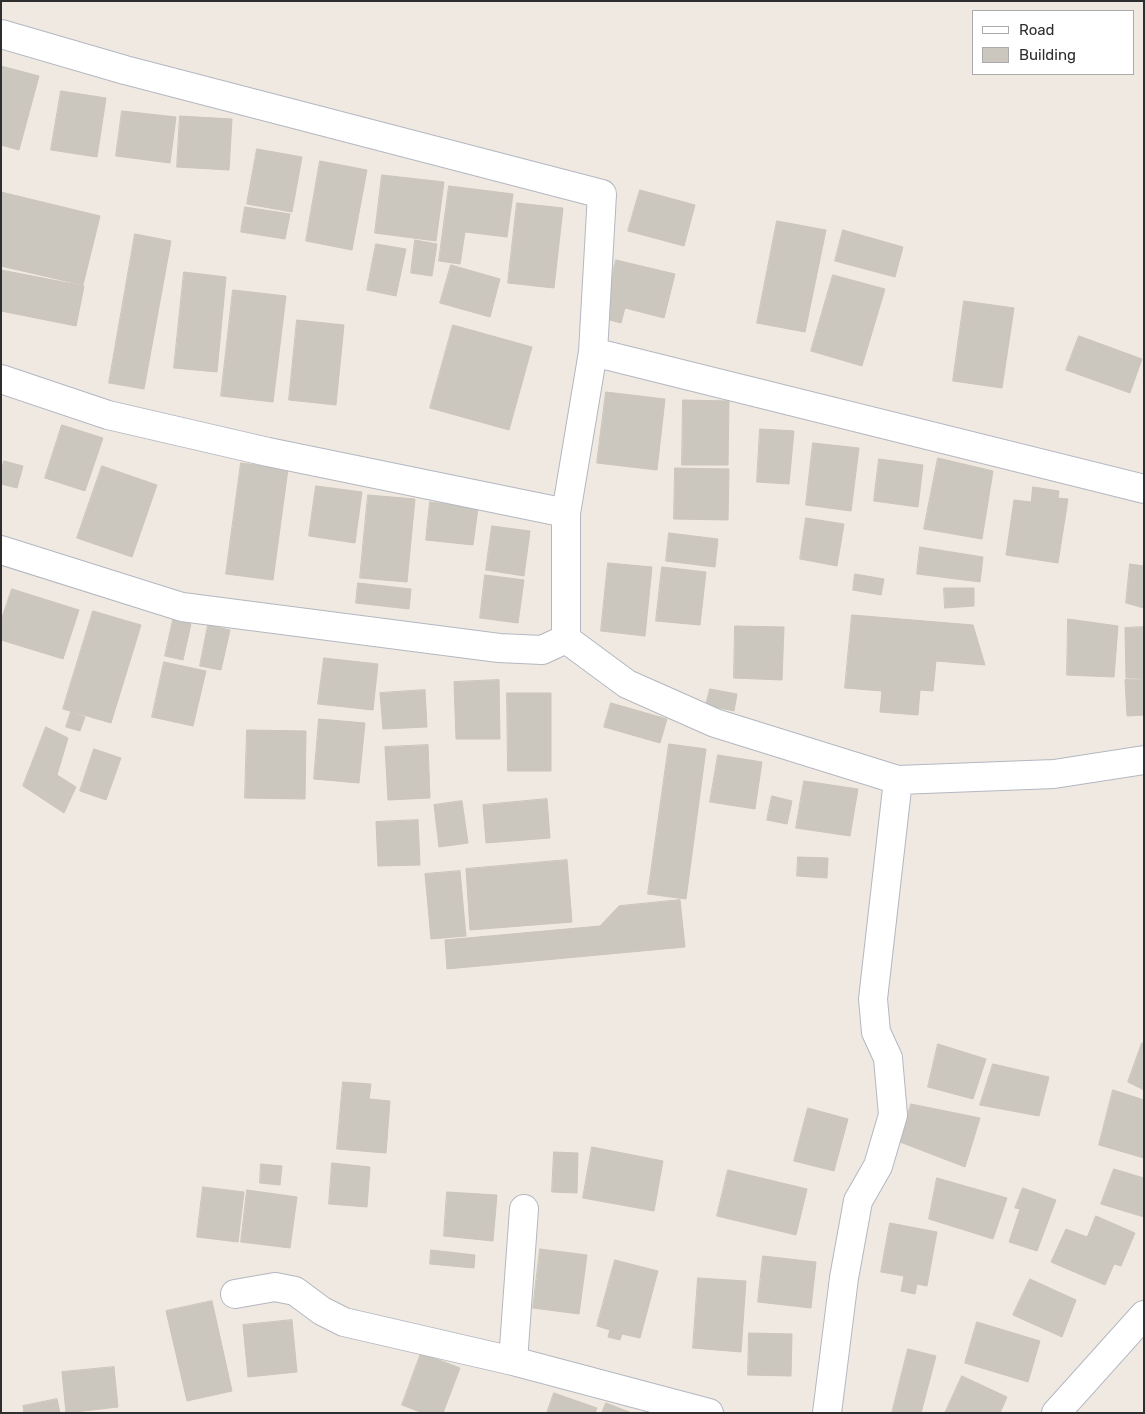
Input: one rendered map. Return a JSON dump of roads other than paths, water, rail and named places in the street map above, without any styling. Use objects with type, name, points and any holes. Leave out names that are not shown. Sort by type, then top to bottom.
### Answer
[{"type":"street","points":[[1,34],[125,70],[602,194],[593,352],[566,513],[566,639]]},
{"type":"street","points":[[593,352],[1144,489]]},
{"type":"street","points":[[1,379],[117,417],[268,452],[566,513]]},
{"type":"street","points":[[1,550],[182,607],[499,648],[542,650],[566,639]]},
{"type":"street","points":[[566,639],[627,684],[715,723],[898,780],[1054,774],[1144,760]]},
{"type":"street","points":[[827,1413],[844,1278],[858,1201],[878,1166],[893,1115],[888,1058],[876,1032],[873,999],[898,780]]},
{"type":"street","points":[[513,1361],[524,1209]]},
{"type":"street","points":[[235,1294],[275,1287],[295,1291],[322,1310],[344,1322],[513,1361],[709,1413]]},
{"type":"street","points":[[1056,1413],[1144,1315]]}]
